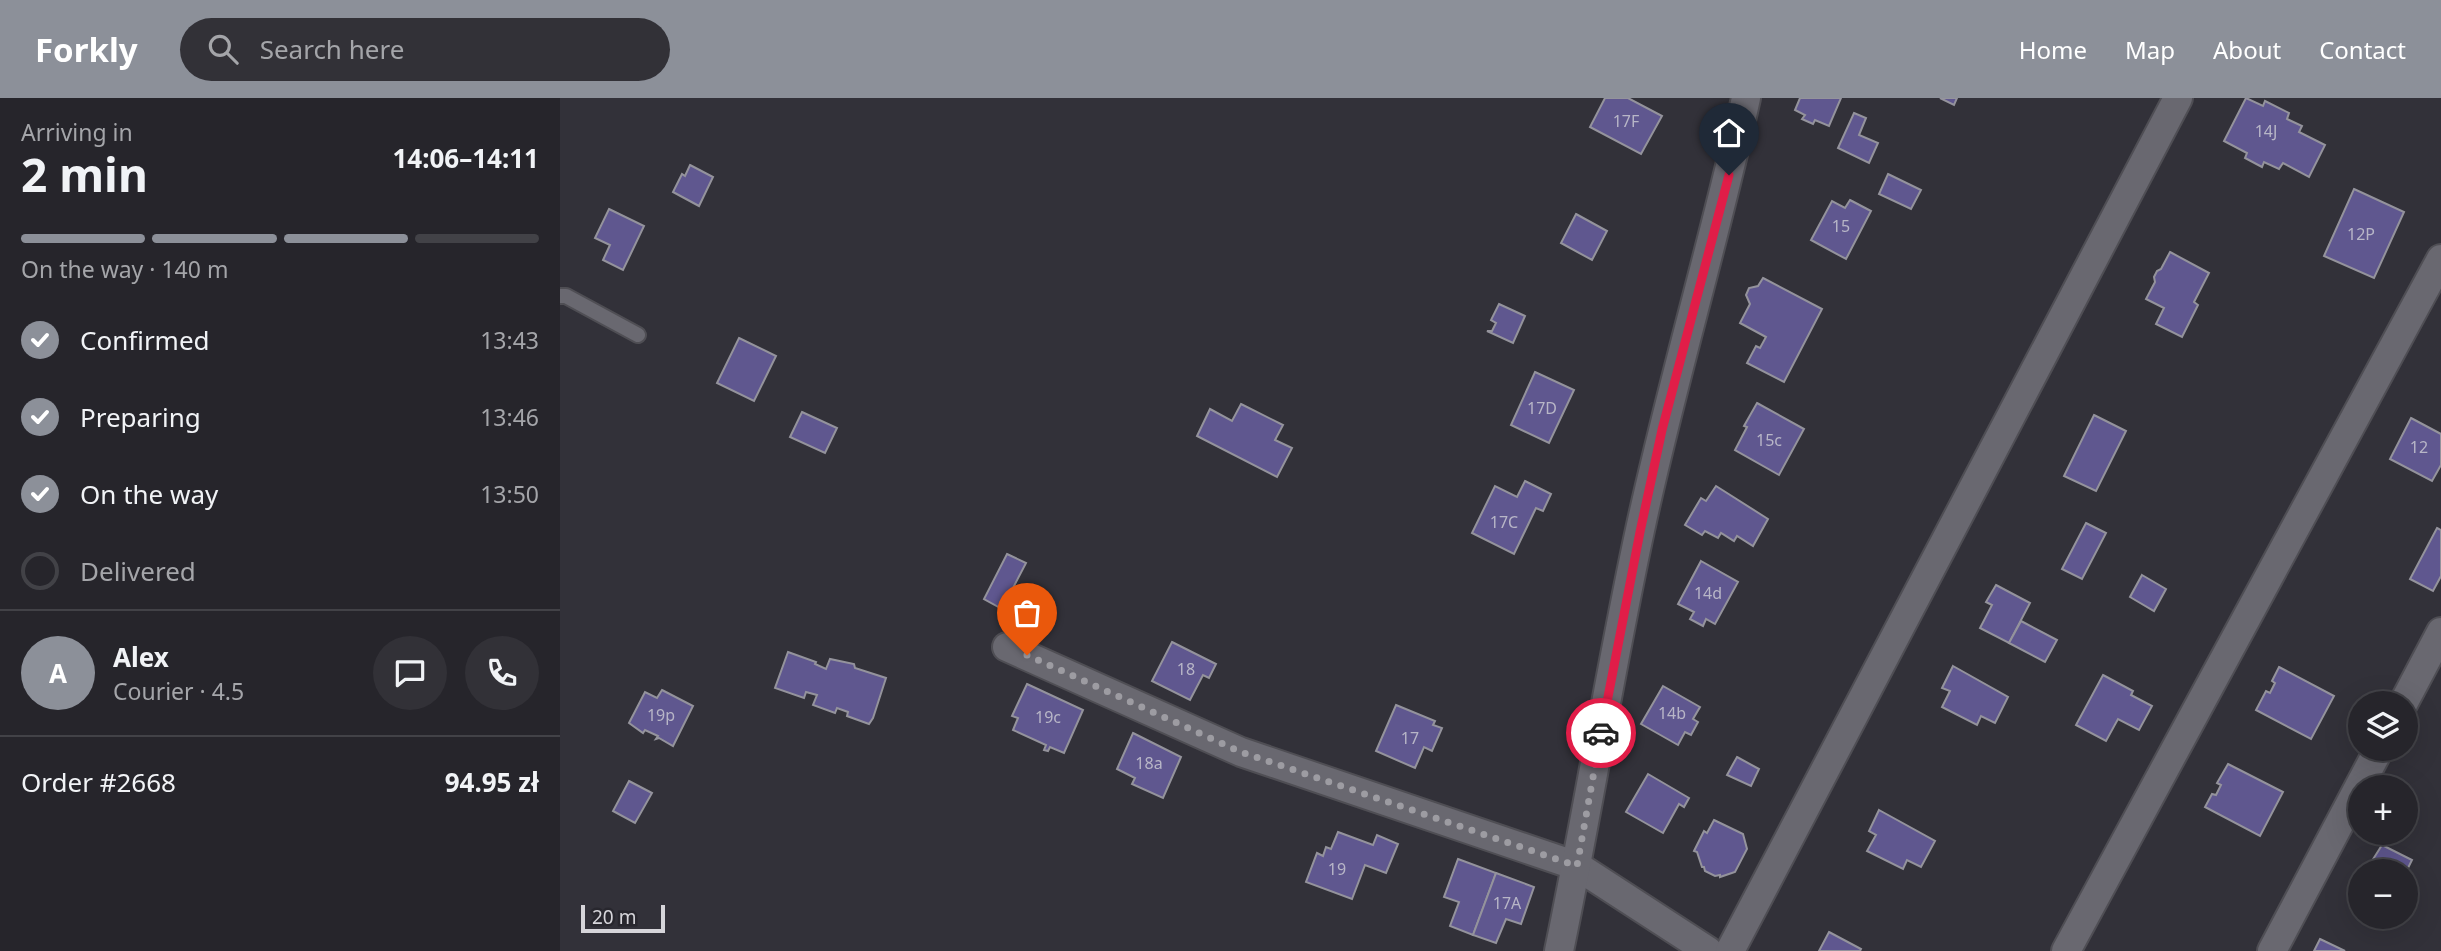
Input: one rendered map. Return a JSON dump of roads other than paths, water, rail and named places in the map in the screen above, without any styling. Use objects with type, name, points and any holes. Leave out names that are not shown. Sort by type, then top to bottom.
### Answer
[{"type":"street","points":[[1559,951],[1642,520],[1662,430],[1717,222],[1746,98]]},
{"type":"street","points":[[1730,951],[2178,98]]},
{"type":"street","points":[[2066,951],[2441,259]]},
{"type":"street","points":[[2410,691],[2441,632]]},
{"type":"street","points":[[1007,647],[1241,752],[1577,866],[1708,951]]},
{"type":"street","points":[[2272,951],[2373,761]]},
{"type":"lane","points":[[560,296],[566,296],[638,335]]}]
